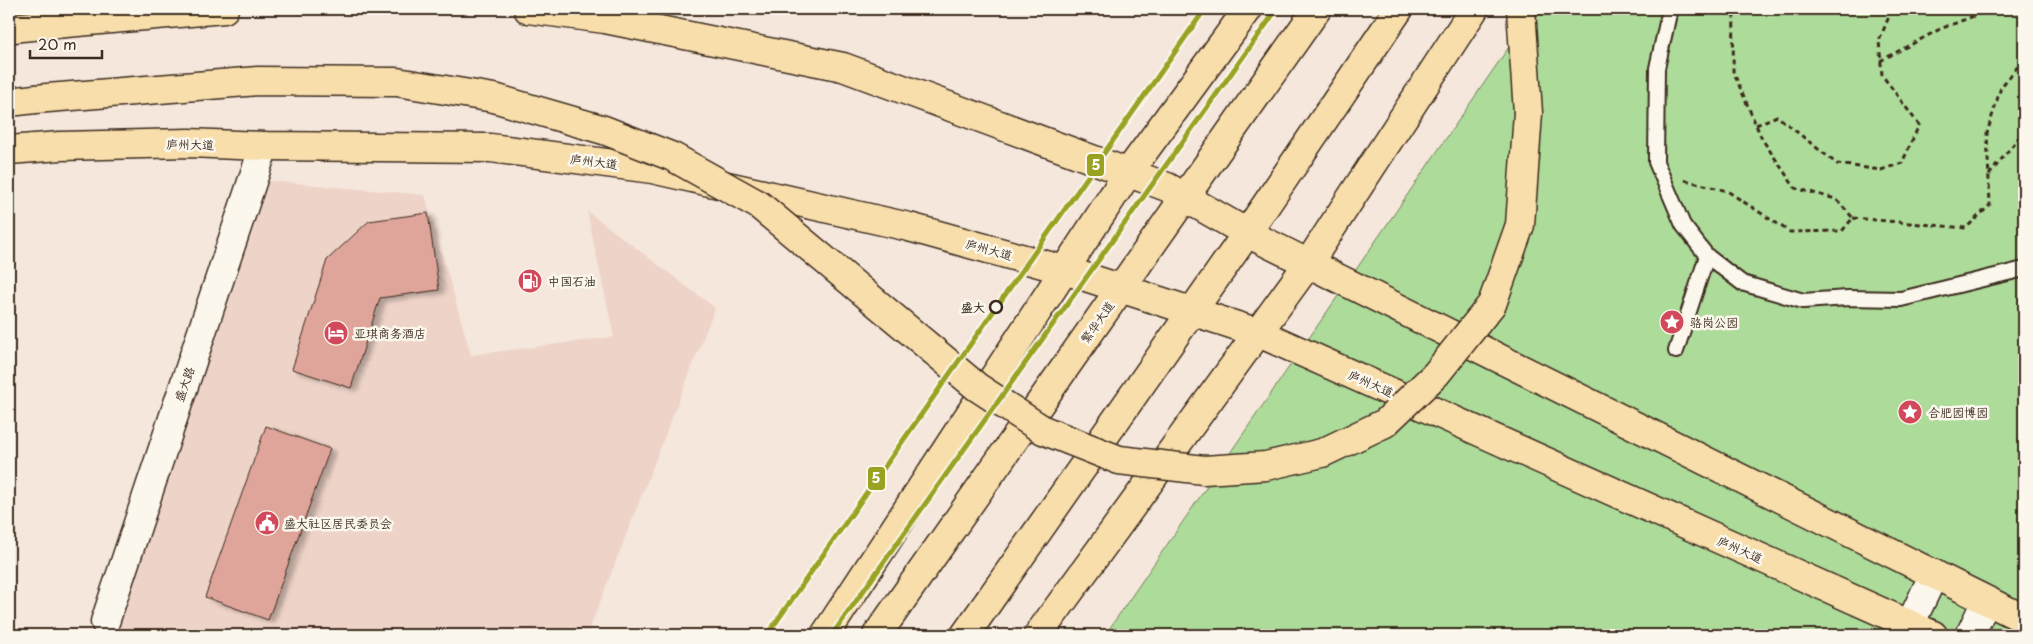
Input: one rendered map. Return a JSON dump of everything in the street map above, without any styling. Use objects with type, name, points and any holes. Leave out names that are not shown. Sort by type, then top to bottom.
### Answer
[{"type":"main road","points":[[9,30],[21,27],[224,9]]},
{"type":"main road","points":[[528,9],[579,12],[843,67],[1167,187],[1247,233],[1308,264],[2024,619]]},
{"type":"main road","points":[[825,635],[1128,173],[1248,9]]},
{"type":"main road","name":"繁华大道","points":[[877,635],[1317,9]]},
{"type":"main road","points":[[965,635],[1193,312],[1399,9]]},
{"type":"main road","points":[[1038,635],[1308,264],[1474,9]]},
{"type":"main road","points":[[9,102],[258,81],[397,82],[494,98],[604,130],[673,157],[759,205],[976,387],[1043,430],[1119,460],[1204,470],[1266,466],[1322,453],[1385,423],[1436,374],[1492,304],[1520,225],[1528,113],[1521,9]]},
{"type":"main road","name":"庐州大道","points":[[9,150],[60,146],[188,143],[264,146],[491,148],[652,169],[909,227],[1064,270],[1259,333],[1916,632]]},
{"type":"street","name":"盛大路","points":[[105,622],[264,146]]},
{"type":"street","points":[[1916,632],[1934,574]]},
{"type":"street","points":[[1970,635],[1986,600]]},
{"type":"lane","points":[[1670,9],[1657,68],[1656,162],[1684,225],[1707,256],[1742,283],[1803,301],[1848,298],[1901,299],[2024,268]]},
{"type":"lane","points":[[1676,351],[1707,256]]},
{"type":"path","points":[[1734,9],[1733,71],[1762,139],[1795,188],[1836,199],[1853,218],[1966,228],[1990,205],[1987,133],[2001,87],[2024,60]]},
{"type":"path","points":[[1756,125],[1777,116],[1837,164],[1881,170],[1902,164],[1919,125],[1882,74],[1879,41],[1892,9]]},
{"type":"path","points":[[1880,61],[1940,29],[1992,9]]},
{"type":"path","points":[[1989,175],[2024,131]]},
{"type":"path","points":[[1660,173],[1726,191],[1790,232],[1842,231],[1853,218]]},
{"type":"shaded area","points":[[260,180],[425,195],[471,355],[614,337],[587,211],[715,308],[587,635],[100,635]]},
{"type":"green space","name":"骆岗公园","points":[[1535,9],[2024,9],[2024,635],[1105,635]]},
{"type":"building","name":"亚琪商务酒店","points":[[428,213],[439,290],[380,298],[351,388],[292,369],[327,260],[369,221]]},
{"type":"building","name":"盛大社区居民委员会","points":[[266,426],[330,449],[268,620],[205,597]]},
{"type":"transit line","name":"5","points":[[767,635],[1205,9]]},
{"type":"transit line","name":"5","points":[[832,635],[1277,9]]},
{"type":"place","name":"中国石油","points":[[530,281]]},
{"type":"place","name":"盛大","points":[[996,307]]},
{"type":"place","name":"骆岗公园","points":[[1672,322]]},
{"type":"place","name":"亚琪商务酒店","points":[[336,333]]},
{"type":"place","name":"合肥园博园","points":[[1910,412]]},
{"type":"place","name":"盛大社区居民委员会","points":[[267,523]]}]
